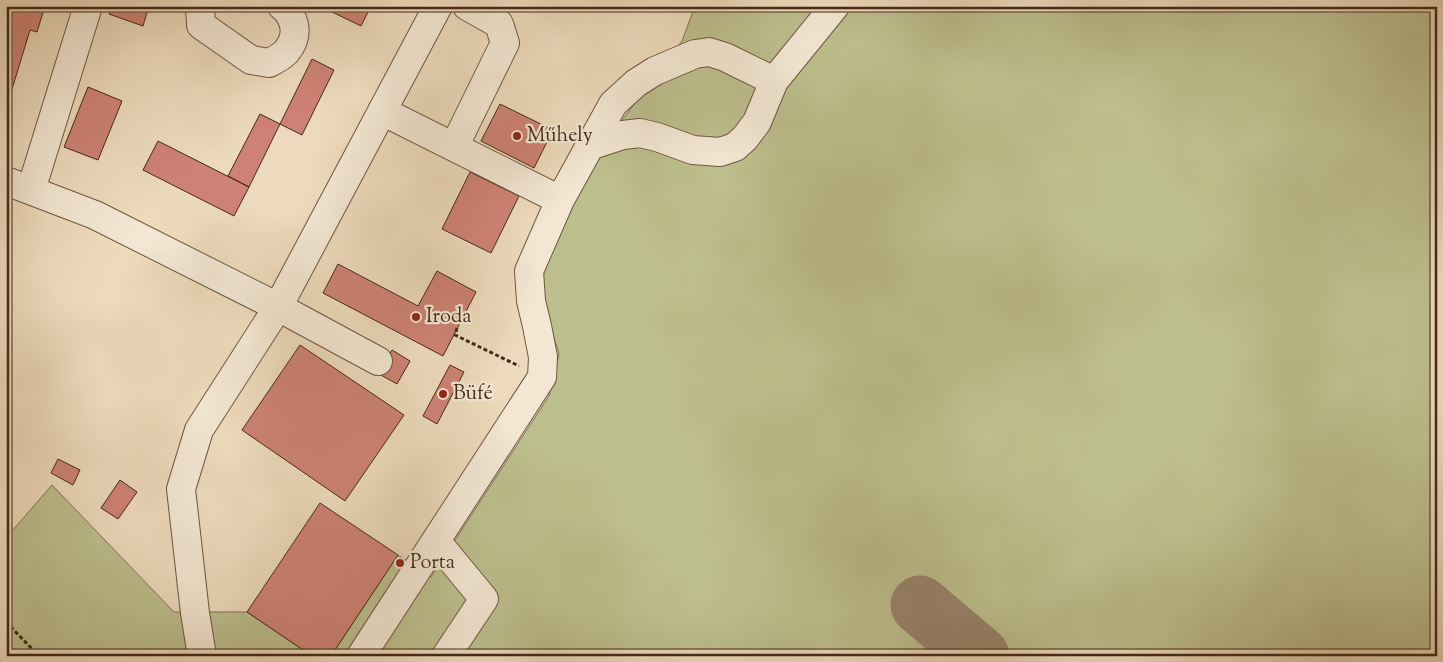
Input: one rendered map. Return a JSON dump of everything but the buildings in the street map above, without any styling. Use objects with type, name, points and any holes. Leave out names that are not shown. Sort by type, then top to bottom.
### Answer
[{"type":"street","points":[[88,6],[18,186],[94,215],[278,306],[378,361]]},
{"type":"street","points":[[200,6],[201,25],[251,60],[269,63],[285,53],[294,38],[294,22],[282,6]]},
{"type":"street","points":[[202,656],[195,614],[181,489],[199,430],[278,306],[438,6]]},
{"type":"street","points":[[454,147],[505,42],[499,24],[467,6]]},
{"type":"street","points":[[590,146],[624,134],[640,133],[693,150],[720,152],[735,147],[758,122],[774,81],[835,6]]},
{"type":"street","points":[[361,656],[542,377],[543,357],[538,326],[530,301],[529,271],[560,200],[613,104],[636,83],[655,71],[695,54],[709,52],[725,57],[774,81]]},
{"type":"street","points":[[382,111],[560,200]]},
{"type":"street","points":[[436,541],[484,600],[446,656]]},
{"type":"path","points":[[457,328],[455,334],[542,377]]},
{"type":"path","points":[[6,622],[39,656]]},
{"type":"green space","points":[[695,6],[1437,6],[1437,656],[331,656],[398,555],[431,577],[549,396],[559,354],[540,291],[541,267],[591,161],[682,41]]},
{"type":"green space","points":[[52,485],[174,612],[247,612],[312,656],[6,656],[6,538]]},
{"type":"taxiway","points":[[920,605],[980,656]]},
{"type":"place","name":"Műhely","points":[[517,136]]},
{"type":"place","name":"Iroda","points":[[416,317]]},
{"type":"place","name":"Büfé","points":[[443,394]]},
{"type":"place","name":"Porta","points":[[400,563]]}]
